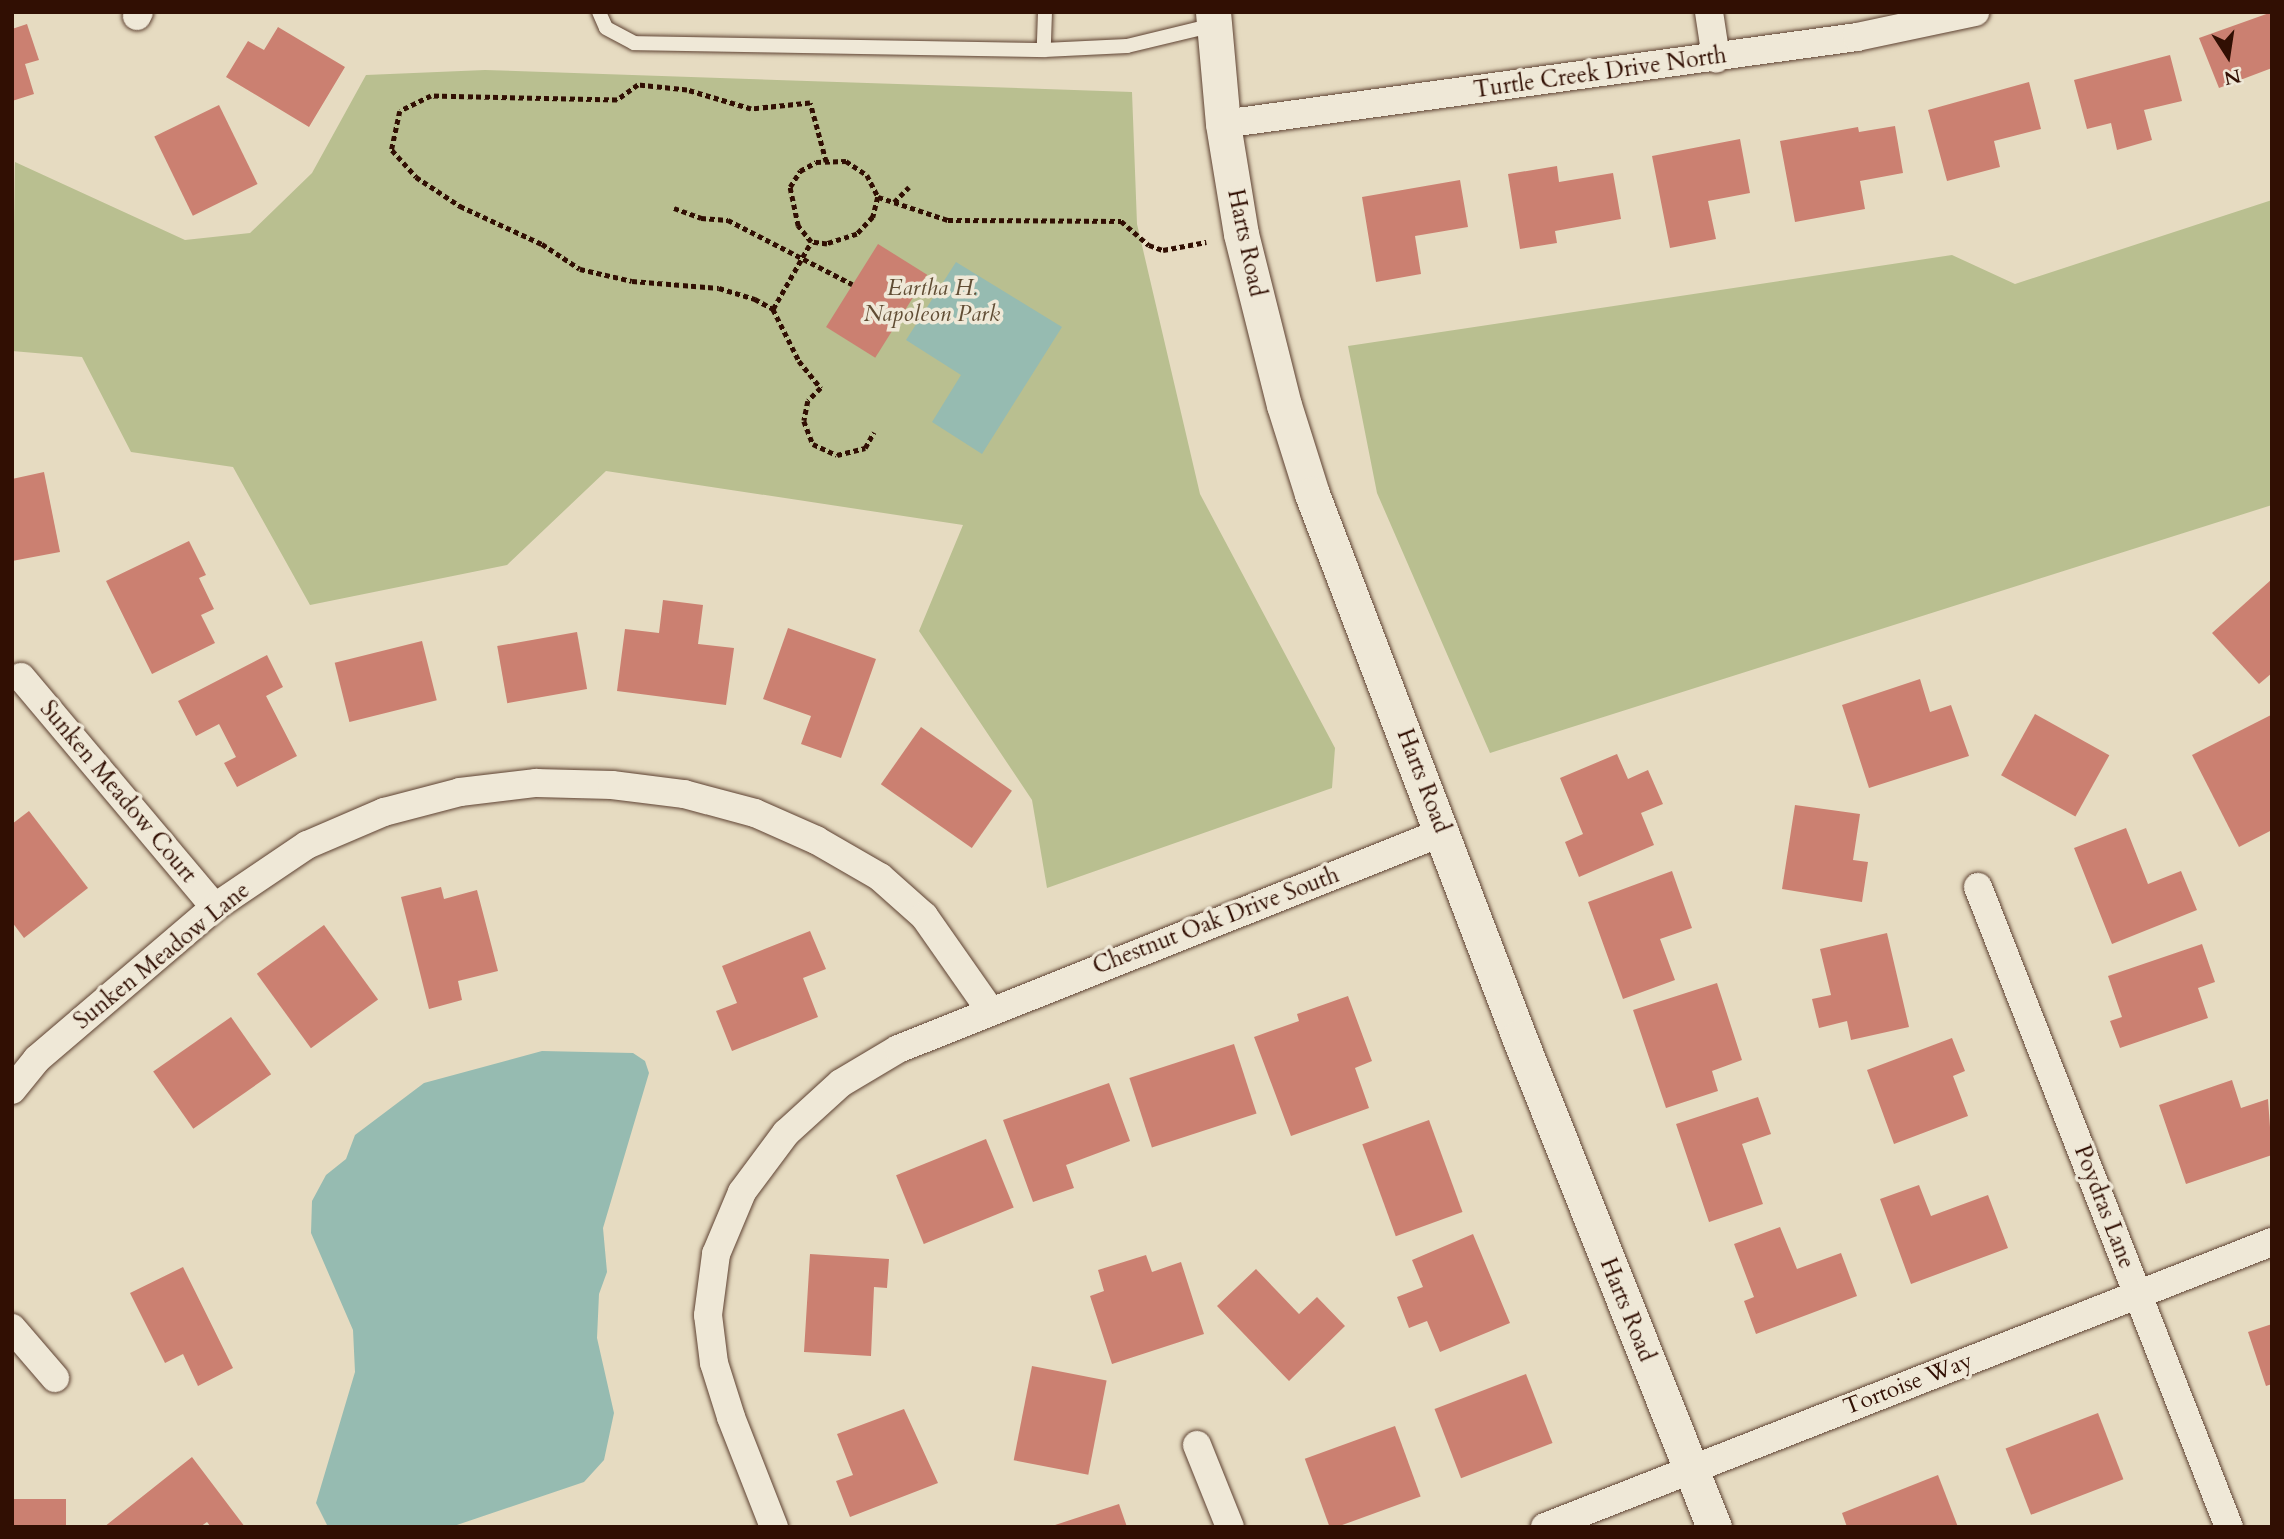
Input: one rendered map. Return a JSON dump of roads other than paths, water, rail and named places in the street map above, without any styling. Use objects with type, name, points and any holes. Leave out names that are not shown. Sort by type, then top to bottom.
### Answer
[{"type":"street","points":[[1709,12],[1716,58]]},
{"type":"street","name":"Turtle Creek Drive North","points":[[1223,124],[1857,37],[1975,12]]},
{"type":"street","name":"Harts Road","points":[[1213,19],[1223,124],[1241,234],[1284,404],[1312,494],[1714,1527]]},
{"type":"street","name":"Sunken Meadow Court","points":[[22,677],[215,907]]},
{"type":"street","name":"Sunken Meadow Lane","points":[[12,1090],[37,1059],[215,907],[307,845],[397,808],[460,792],[536,783],[660,791],[755,813],[816,840],[880,877],[924,916],[989,1009]]},
{"type":"street","name":"Chestnut Oak Drive South","points":[[774,1527],[714,1363],[708,1315],[716,1254],[742,1192],[786,1133],[841,1083],[898,1049],[989,1009],[1443,832]]},
{"type":"street","name":"Poydras Lane","points":[[1978,887],[2229,1527]]},
{"type":"street","name":"Tortoise Way","points":[[1545,1527],[1689,1468],[2272,1242]]},
{"type":"street","points":[[12,1328],[55,1378]]},
{"type":"street","points":[[1197,1445],[1230,1527]]},
{"type":"lane","points":[[599,12],[606,28],[634,43],[1044,50],[1127,46],[1213,19]]},
{"type":"lane","points":[[1044,50],[1045,12]]},
{"type":"water","points":[[956,262],[1062,327],[982,454],[932,422],[961,375],[906,340]]},
{"type":"water","points":[[542,1051],[633,1053],[645,1061],[649,1073],[603,1228],[607,1272],[599,1294],[597,1338],[614,1413],[604,1460],[584,1482],[451,1527],[328,1527],[316,1503],[355,1372],[353,1330],[311,1233],[312,1201],[326,1175],[346,1159],[355,1135],[424,1083]]},
{"type":"park label","name":"Eartha H. Napoleon Park","points":[[932,301]]}]
